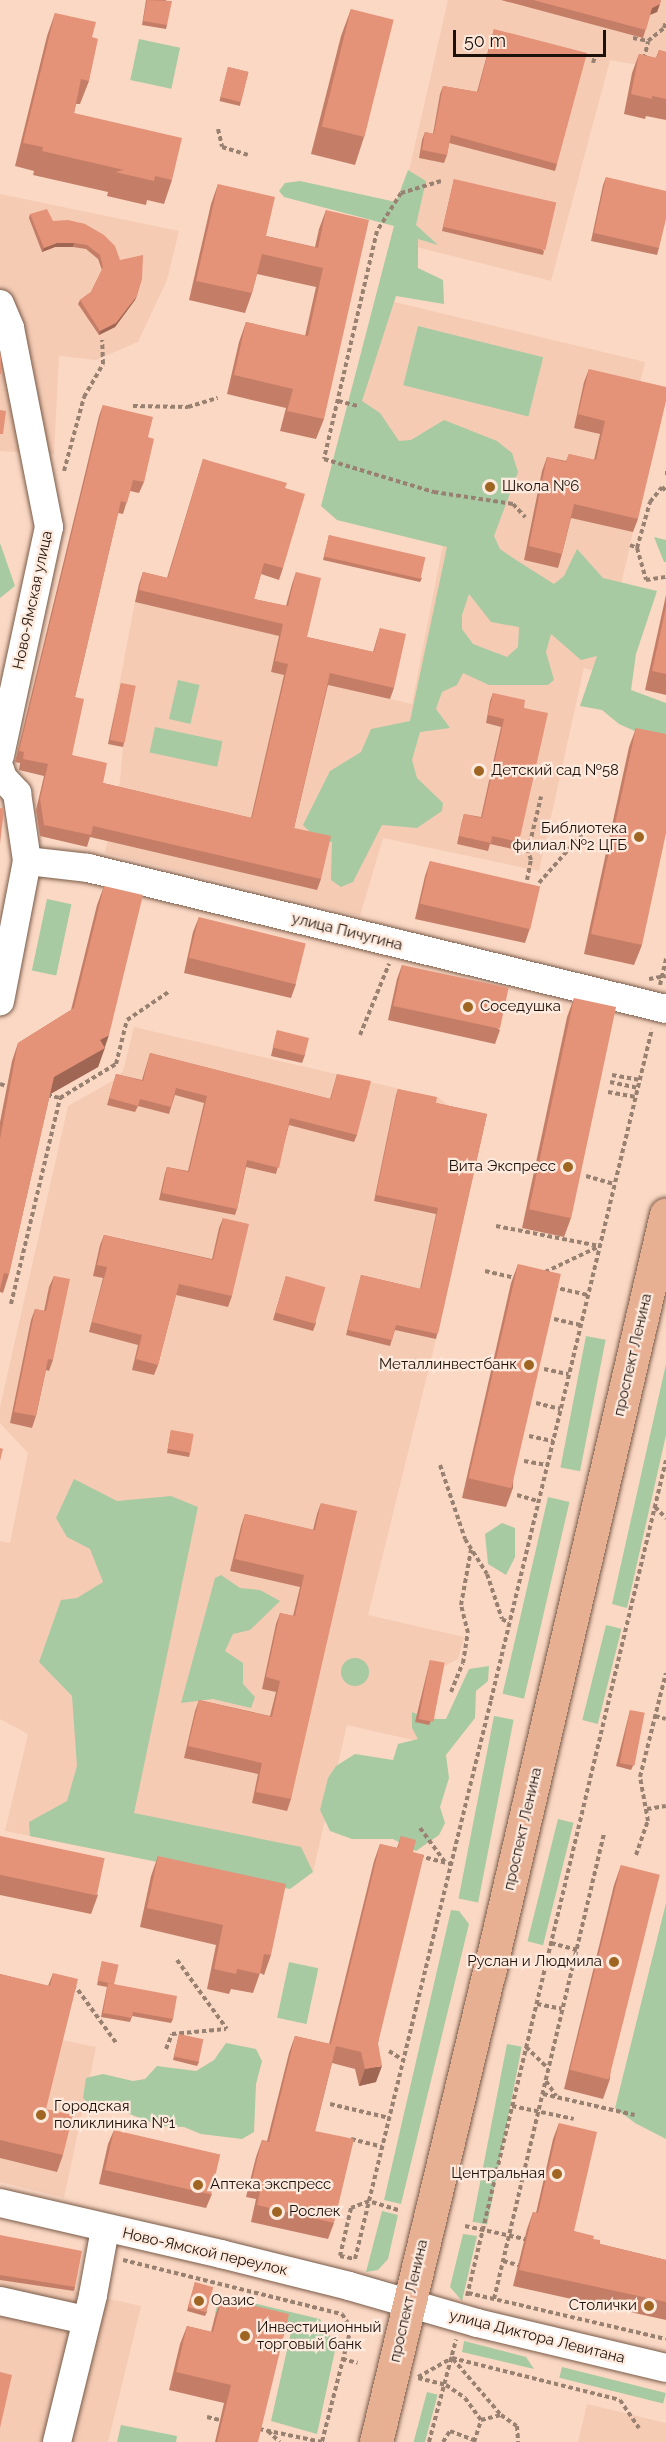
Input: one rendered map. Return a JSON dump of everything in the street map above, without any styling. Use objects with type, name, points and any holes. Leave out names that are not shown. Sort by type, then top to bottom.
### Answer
[{"type":"main road","name":"проспект Ленина","points":[[376,2442],[489,1973],[666,1214]]},
{"type":"street","name":"Ново-Ямская улица","points":[[0,304],[10,328],[50,527],[0,756]]},
{"type":"street","points":[[0,769],[3,778],[17,793],[27,861],[0,1001]]},
{"type":"street","name":"улица Пичугина","points":[[27,861],[88,868],[659,1009]]},
{"type":"street","name":"Ново-Ямской переулок","points":[[0,2203],[221,2254],[409,2303]]},
{"type":"street","points":[[57,2442],[105,2229]]},
{"type":"street","points":[[0,2301],[86,2320]]},
{"type":"street","name":"улица Диктора Левитана","points":[[409,2303],[499,2329],[666,2368]]},
{"type":"path","points":[[644,60],[648,41],[664,27],[666,21]]},
{"type":"path","points":[[633,38],[648,41]]},
{"type":"path","points":[[593,63],[596,54]]},
{"type":"path","points":[[218,129],[222,147],[248,155]]},
{"type":"path","points":[[441,181],[401,193],[377,231],[324,459],[434,492],[513,504],[525,517]]},
{"type":"path","points":[[78,420],[84,397],[103,364],[102,340]]},
{"type":"path","points":[[133,406],[188,407],[218,398]]},
{"type":"path","points":[[338,401],[358,406]]},
{"type":"path","points":[[666,491],[662,487],[650,502],[637,548],[646,580],[666,577]]},
{"type":"path","points":[[630,545],[637,548]]},
{"type":"path","points":[[527,880],[531,860],[528,851],[541,797]]},
{"type":"path","points":[[539,883],[589,826]]},
{"type":"path","points":[[360,1035],[397,944]]},
{"type":"path","points":[[398,2210],[369,2201],[351,2208],[340,2256],[355,2259],[369,2201],[382,2147],[403,2060],[451,1864],[509,1623],[587,1295],[638,1088],[639,1080],[659,1009],[666,958]]},
{"type":"path","points":[[47,1095],[60,1098],[116,1064],[127,1020],[170,991]]},
{"type":"path","points":[[612,1075],[639,1080]]},
{"type":"path","points":[[610,1082],[638,1088]]},
{"type":"path","points":[[0,1084],[6,1086]]},
{"type":"path","points":[[608,1092],[635,1097]]},
{"type":"path","points":[[11,1304],[60,1098]]},
{"type":"path","points":[[586,1176],[614,1184]]},
{"type":"path","points":[[496,1226],[599,1246]]},
{"type":"path","points":[[537,1274],[547,1272],[599,1246]]},
{"type":"path","points":[[485,1271],[527,1278]]},
{"type":"path","points":[[547,1285],[587,1295]]},
{"type":"path","points":[[554,1319],[580,1325]]},
{"type":"path","points":[[544,1369],[568,1374]]},
{"type":"path","points":[[536,1403],[560,1409]]},
{"type":"path","points":[[529,1436],[552,1441]]},
{"type":"path","points":[[465,2302],[666,1460]]},
{"type":"path","points":[[524,1461],[547,1465]]},
{"type":"path","points":[[440,1465],[471,1549],[487,1574],[502,1619],[509,1623]]},
{"type":"path","points":[[517,1495],[538,1501]]},
{"type":"path","points":[[655,1507],[666,1518]]},
{"type":"path","points":[[451,1692],[463,1663],[468,1634],[461,1605],[471,1549]]},
{"type":"path","points":[[636,1855],[648,1821],[640,1777],[666,1673]]},
{"type":"path","points":[[655,1716],[666,1719]]},
{"type":"path","points":[[647,1809],[666,1806]]},
{"type":"path","points":[[420,1828],[446,1863]]},
{"type":"path","points":[[494,2299],[604,1834]]},
{"type":"path","points":[[412,1855],[451,1864]]},
{"type":"path","points":[[551,1943],[577,1950]]},
{"type":"path","points":[[166,2049],[172,2034],[227,2030],[177,1960]]},
{"type":"path","points":[[63,1982],[78,1990],[117,2044]]},
{"type":"path","points":[[537,2004],[562,2009]]},
{"type":"path","points":[[526,2047],[548,2069]]},
{"type":"path","points":[[389,2051],[403,2060]]},
{"type":"path","points":[[546,2081],[557,2097]]},
{"type":"path","points":[[543,2094],[635,2115]]},
{"type":"path","points":[[330,2104],[389,2118]]},
{"type":"path","points":[[512,2106],[573,2119]]},
{"type":"path","points":[[343,2138],[382,2147]]},
{"type":"path","points":[[465,2226],[530,2240]]},
{"type":"path","points":[[503,2261],[518,2265]]},
{"type":"path","points":[[165,2270],[342,2314],[351,2328],[322,2442],[258,2428]]},
{"type":"path","points":[[468,2293],[666,2339]]},
{"type":"path","points":[[429,2442],[446,2385],[456,2339]]},
{"type":"path","points":[[452,2358],[501,2415],[517,2426],[518,2442]]},
{"type":"path","points":[[480,2420],[465,2398],[446,2385],[417,2377],[452,2358],[621,2400],[639,2428]]},
{"type":"path","points":[[342,2359],[358,2363]]},
{"type":"path","points":[[480,2420],[501,2415]]},
{"type":"path","points":[[207,2417],[232,2423]]},
{"type":"path","points":[[443,2442],[450,2431],[473,2441],[480,2420]]},
{"type":"path","points":[[268,2430],[280,2442]]},
{"type":"shaded area","points":[[448,0],[666,0],[666,70],[610,60],[551,281],[393,241]]},
{"type":"shaded area","points":[[0,194],[179,231],[167,280],[138,342],[96,360],[59,356],[54,454],[0,451]]},
{"type":"shaded area","points":[[386,300],[645,362],[637,395],[633,532],[601,673],[584,668],[539,871],[383,838],[360,916],[105,853],[120,781],[123,747],[108,744],[135,602],[279,636],[271,672],[412,704],[445,534],[331,507]]},
{"type":"shaded area","points":[[134,1027],[439,1098],[459,1114],[436,1339],[368,1615],[464,1637],[458,1659],[443,1667],[440,1680],[434,1714],[442,1729],[439,1746],[347,1725],[313,1872],[290,1889],[5,1831],[28,1734],[0,1719],[0,1541],[10,1543],[28,1453],[0,1423],[0,1407],[68,1106],[114,1080],[123,1071]]},
{"type":"shaded area","name":"Городская поликлиника №1","points":[[0,2027],[96,2047],[64,2198],[0,2182]]},
{"type":"shaded area","points":[[0,2240],[81,2255],[74,2291],[141,2306],[108,2442],[0,2442]]},
{"type":"shaded area","points":[[587,2404],[666,2423],[666,2442],[578,2442]]},
{"type":"green space","points":[[139,39],[180,48],[171,89],[130,80]]},
{"type":"green space","points":[[408,170],[426,181],[416,225],[438,245],[418,239],[418,268],[443,280],[444,304],[396,296],[362,401],[380,413],[399,441],[411,440],[444,420],[497,441],[512,453],[518,472],[494,536],[500,549],[516,560],[554,584],[564,576],[577,549],[603,578],[657,591],[636,654],[631,690],[666,703],[666,741],[655,740],[619,724],[602,710],[580,706],[597,656],[581,660],[551,634],[546,652],[554,680],[548,685],[489,685],[463,673],[457,685],[442,692],[436,709],[450,728],[420,732],[412,760],[417,778],[443,803],[442,811],[417,828],[382,825],[353,882],[341,887],[331,880],[332,842],[315,837],[303,825],[330,771],[361,752],[371,729],[410,721],[447,547],[337,520],[321,506],[394,226],[284,197],[279,191],[285,183],[300,181],[396,202]],"holes":[[[469,594],[491,622],[519,627],[518,647],[507,657],[473,644],[462,629],[462,615]]]},
{"type":"green space","points":[[418,326],[543,357],[528,416],[403,385]]},
{"type":"green space","points":[[654,537],[666,540],[666,562],[664,562]]},
{"type":"green space","points":[[0,543],[15,586],[0,598]]},
{"type":"green space","points":[[178,680],[199,685],[190,724],[169,719]]},
{"type":"green space","points":[[155,727],[222,741],[217,767],[150,752]]},
{"type":"green space","points":[[47,899],[71,904],[56,976],[32,970]]},
{"type":"green space","points":[[586,1336],[606,1340],[580,1471],[560,1468]]},
{"type":"green space","points":[[666,1364],[666,1435],[627,1608],[612,1604]]},
{"type":"green space","points":[[74,1479],[117,1501],[171,1496],[198,1507],[134,1813],[301,1847],[313,1872],[290,1889],[30,1836],[29,1822],[67,1801],[77,1766],[72,1696],[39,1662],[61,1600],[77,1598],[103,1582],[90,1549],[67,1537],[56,1518]]},
{"type":"green space","points":[[548,1497],[569,1502],[524,1699],[503,1694]]},
{"type":"green space","points":[[502,1523],[515,1528],[515,1557],[506,1575],[488,1564],[485,1534]]},
{"type":"green space","points":[[221,1575],[240,1588],[260,1590],[280,1601],[250,1630],[233,1634],[225,1651],[243,1663],[243,1684],[255,1697],[251,1708],[213,1699],[181,1703],[215,1578]]},
{"type":"green space","points":[[606,1625],[622,1629],[598,1724],[582,1720]]},
{"type":"green space","points":[[355,1658],[365,1662],[369,1672],[365,1682],[355,1686],[345,1682],[341,1672],[345,1662]]},
{"type":"green space","points":[[489,1666],[488,1681],[476,1691],[475,1718],[446,1755],[449,1778],[440,1807],[445,1823],[439,1835],[416,1851],[393,1839],[352,1839],[330,1831],[320,1810],[328,1778],[336,1766],[355,1754],[393,1760],[398,1744],[418,1739],[412,1728],[412,1712],[428,1719],[446,1719],[469,1669]]},
{"type":"green space","points":[[494,1716],[514,1720],[478,1902],[459,1899]]},
{"type":"green space","points":[[558,1819],[574,1823],[543,1945],[528,1941]]},
{"type":"green space","points":[[666,1903],[666,2139],[635,2123],[615,2108]]},
{"type":"green space","points":[[451,1910],[459,1911],[469,1924],[401,2204],[384,2200]]},
{"type":"green space","points":[[289,1962],[318,1968],[306,2024],[277,2018]]},
{"type":"green space","points":[[226,2043],[256,2049],[262,2061],[256,2084],[254,2132],[242,2139],[201,2134],[184,2127],[159,2126],[125,2112],[96,2110],[83,2098],[86,2078],[103,2074],[133,2081],[145,2079],[157,2066],[196,2071],[214,2060]]},
{"type":"green space","points":[[507,2044],[522,2047],[487,2225],[472,2222]]},
{"type":"green space","points":[[382,2211],[398,2215],[388,2259],[378,2270],[366,2272]]},
{"type":"green space","points":[[463,2234],[477,2236],[462,2301],[450,2287]]},
{"type":"green space","points":[[219,2295],[320,2319],[336,2346],[317,2434],[271,2421],[291,2332],[215,2314]]},
{"type":"green space","points":[[464,2341],[526,2357],[534,2369],[462,2352]]},
{"type":"green space","points":[[562,2367],[666,2393],[663,2404],[559,2378]]},
{"type":"green space","points":[[427,2392],[438,2395],[425,2442],[414,2442]]},
{"type":"green space","points":[[121,2425],[177,2436],[176,2442],[117,2442]]},
{"type":"building","points":[[147,0],[172,1],[167,25],[143,21]]},
{"type":"building","points":[[533,0],[661,0],[660,4],[652,8],[646,30]]},
{"type":"building","points":[[351,9],[394,20],[364,137],[322,126]]},
{"type":"building","points":[[55,13],[96,22],[92,37],[98,39],[89,81],[81,79],[74,113],[182,138],[172,180],[155,176],[154,181],[115,172],[124,170],[42,151],[43,147],[23,143]]},
{"type":"building","points":[[494,29],[587,53],[557,164],[451,135],[447,155],[422,150],[425,132],[434,134],[443,86],[478,92]]},
{"type":"building","points":[[659,50],[666,52],[666,99],[652,96],[652,99],[631,94],[639,54],[657,58]]},
{"type":"building","points":[[228,67],[248,72],[241,102],[221,97]]},
{"type":"building","points":[[606,177],[666,191],[666,219],[659,248],[594,233]]},
{"type":"building","points":[[454,179],[556,203],[545,250],[443,227]]},
{"type":"building","points":[[218,184],[275,197],[266,236],[318,248],[326,210],[369,220],[324,419],[287,411],[293,389],[234,375],[246,322],[308,336],[323,268],[262,254],[252,293],[196,281]]},
{"type":"building","points":[[47,209],[53,221],[68,220],[85,224],[104,235],[115,246],[120,260],[143,255],[142,279],[137,296],[116,323],[100,331],[80,300],[91,292],[103,267],[100,255],[87,245],[74,243],[57,243],[44,248],[30,214]]},
{"type":"building","points":[[589,369],[666,387],[666,401],[638,519],[574,504],[562,554],[529,546],[547,457],[566,462],[569,454],[596,460],[605,421],[578,414]]},
{"type":"building","points":[[103,405],[153,417],[148,437],[154,439],[144,482],[133,480],[127,503],[121,501],[75,697],[84,699],[72,755],[107,763],[103,783],[252,818],[288,664],[275,661],[283,624],[139,590],[143,572],[168,578],[203,459],[287,483],[285,488],[305,494],[283,568],[264,563],[254,599],[288,606],[296,572],[321,578],[307,637],[374,652],[380,628],[406,634],[394,688],[330,673],[294,828],[331,836],[321,879],[93,826],[91,835],[44,825],[40,799],[48,764],[23,759],[24,752],[19,751]]},
{"type":"building","points":[[0,410],[6,411],[3,434],[0,434]]},
{"type":"building","points":[[329,535],[425,557],[421,579],[324,556]]},
{"type":"building","points":[[666,607],[666,674],[652,671]]},
{"type":"building","points":[[121,683],[136,686],[125,743],[110,740]]},
{"type":"building","points":[[493,693],[525,700],[524,708],[548,713],[519,842],[492,836],[491,843],[459,836],[464,814],[482,818],[504,719],[488,715]]},
{"type":"building","points":[[636,728],[666,734],[666,833],[642,945],[591,934]]},
{"type":"building","points":[[0,808],[4,809],[0,844]]},
{"type":"building","points":[[430,861],[540,886],[530,929],[420,904]]},
{"type":"building","points":[[104,886],[143,895],[109,1035],[100,1040],[105,1048],[54,1077],[9,1274],[4,1273],[0,1289],[0,1139],[18,1043],[74,1008]]},
{"type":"building","points":[[199,917],[306,944],[296,984],[189,958]]},
{"type":"building","points":[[402,965],[509,988],[500,1029],[393,1006]]},
{"type":"building","points":[[574,998],[616,1007],[571,1218],[529,1209]]},
{"type":"building","points":[[277,1030],[309,1038],[305,1055],[273,1047]]},
{"type":"building","points":[[150,1053],[331,1099],[337,1074],[371,1081],[357,1135],[290,1118],[279,1168],[247,1160],[237,1209],[162,1193],[167,1167],[189,1172],[207,1096],[176,1088],[171,1107],[140,1099],[138,1106],[109,1098],[116,1074],[143,1081]]},
{"type":"building","points":[[398,1089],[437,1097],[436,1103],[487,1114],[438,1334],[396,1325],[392,1340],[348,1330],[361,1275],[421,1289],[438,1208],[376,1195]]},
{"type":"building","points":[[223,1218],[249,1224],[232,1296],[179,1284],[158,1365],[136,1359],[142,1335],[92,1322],[107,1267],[97,1265],[104,1235],[213,1260]]},
{"type":"building","points":[[518,1264],[561,1274],[511,1488],[469,1478]]},
{"type":"building","points":[[54,1276],[70,1279],[53,1360],[48,1359],[36,1416],[14,1412],[35,1309],[46,1311]]},
{"type":"building","points":[[286,1276],[325,1287],[315,1324],[276,1313]]},
{"type":"building","points":[[171,1430],[194,1434],[190,1453],[168,1449]]},
{"type":"building","points":[[321,1503],[357,1511],[291,1799],[256,1792],[262,1763],[188,1746],[199,1700],[272,1717],[280,1681],[266,1677],[280,1613],[295,1616],[304,1575],[235,1559],[245,1514],[315,1530]]},
{"type":"building","points":[[430,1660],[445,1663],[433,1722],[419,1719]]},
{"type":"building","points":[[630,1710],[645,1713],[634,1766],[620,1763]]},
{"type":"building","points":[[0,1836],[105,1858],[97,1895],[0,1875]]},
{"type":"building","points":[[401,1836],[416,1840],[413,1852],[424,1855],[378,2043],[382,2066],[365,2069],[361,2052],[336,2046],[315,2131],[354,2139],[334,2223],[257,2205],[262,2183],[252,2180],[262,2140],[269,2142],[295,2036],[331,2044],[380,1844],[398,1848]]},
{"type":"building","points":[[158,1856],[286,1884],[271,1955],[264,1954],[260,1974],[237,1969],[236,1974],[214,1969],[223,1925],[147,1908]]},
{"type":"building","points":[[621,1865],[660,1875],[609,2079],[570,2070]]},
{"type":"building","points":[[102,1961],[119,1965],[114,1984],[98,1980]]},
{"type":"building","points":[[53,1973],[78,1979],[46,2109],[73,2115],[63,2155],[0,2140],[0,1974],[50,1986]]},
{"type":"building","points":[[108,1983],[177,1996],[173,2019],[133,2012],[132,2018],[103,2013]]},
{"type":"building","points":[[179,2034],[203,2039],[199,2062],[174,2056]]},
{"type":"building","points":[[559,2123],[597,2132],[574,2231],[594,2236],[593,2239],[600,2240],[600,2244],[666,2260],[666,2302],[519,2270],[533,2212],[538,2213]]},
{"type":"building","points":[[114,2130],[220,2155],[211,2194],[105,2170]]},
{"type":"building","points":[[0,2235],[82,2251],[75,2287],[0,2275]]},
{"type":"building","name":"Оазис","points":[[195,2282],[213,2287],[206,2312],[188,2307]]},
{"type":"building","points":[[222,2298],[289,2314],[258,2442],[217,2442],[231,2385],[176,2372],[187,2326],[213,2332]]},
{"type":"building","points":[[0,2372],[12,2375],[0,2428]]},
{"type":"place","name":"Школа №6","points":[[490,487]]},
{"type":"place","name":"Детский сад №58","points":[[479,771]]},
{"type":"place","name":"Библиотека филиал №2 ЦГБ","points":[[639,837]]},
{"type":"place","name":"Соседушка","points":[[468,1007]]},
{"type":"place","name":"Вита Экспресс","points":[[568,1167]]},
{"type":"place","name":"Металлинвестбанк","points":[[529,1365]]},
{"type":"place","name":"Руслан и Людмила","points":[[614,1962]]},
{"type":"place","name":"Городская поликлиника №1","points":[[41,2115]]},
{"type":"place","name":"Центральная","points":[[557,2174]]},
{"type":"place","name":"Аптека экспресс","points":[[198,2185]]},
{"type":"place","name":"Рослек","points":[[277,2212]]},
{"type":"place","name":"Оазис","points":[[199,2301]]},
{"type":"place","name":"Столички","points":[[649,2306]]},
{"type":"place","name":"Инвестиционный торговый банк","points":[[245,2336]]}]
